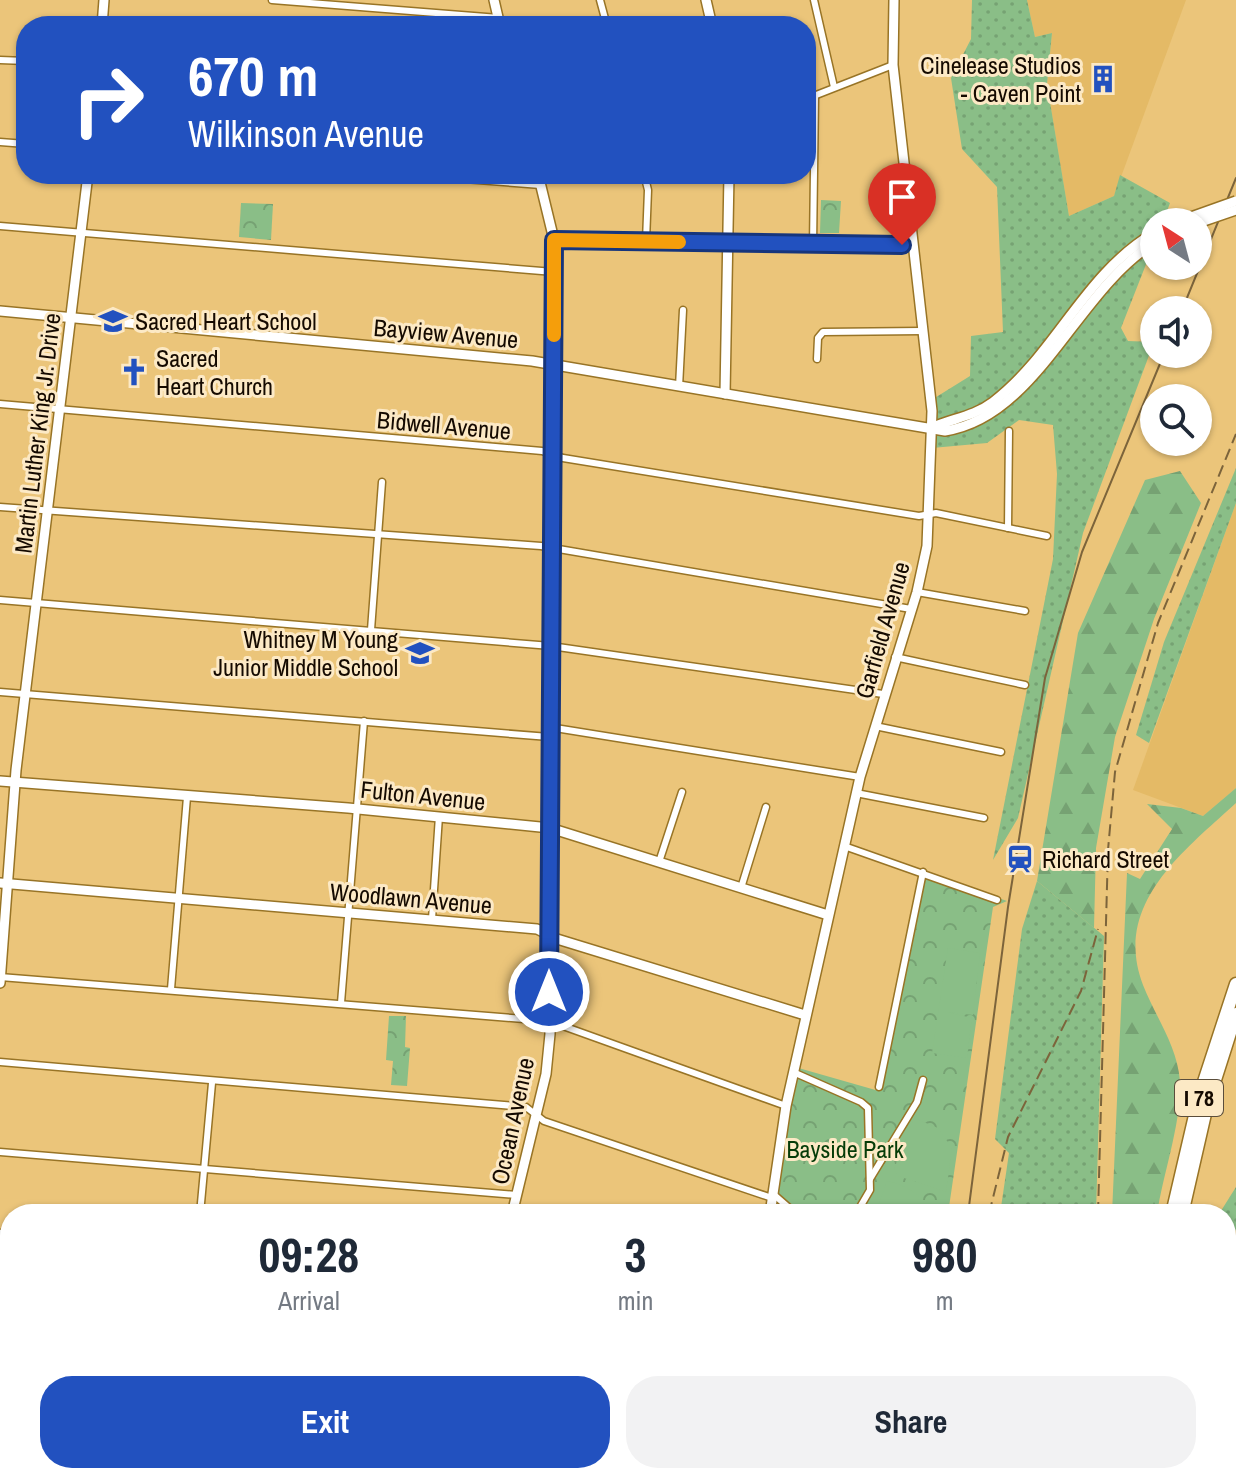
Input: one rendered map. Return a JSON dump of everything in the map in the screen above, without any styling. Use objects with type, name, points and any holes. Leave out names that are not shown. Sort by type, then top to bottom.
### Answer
[{"type":"highway","name":"I 78","points":[[1174,1204],[1202,1086],[1236,984]]},
{"type":"highway","name":"I 78","points":[[1184,1204],[1207,1105],[1236,1014]]},
{"type":"street","points":[[272,0],[445,16]]},
{"type":"street","points":[[814,0],[834,87]]},
{"type":"street","name":"Garfield Avenue","points":[[771,1204],[793,1072],[856,793],[883,694],[917,592],[927,546],[931,428],[893,65],[894,0]]},
{"type":"street","points":[[816,96],[893,65]]},
{"type":"street","name":"Martin Luther King Jr. Drive","points":[[0,979],[4,883],[87,184]]},
{"type":"street","points":[[528,184],[541,185]]},
{"type":"street","points":[[646,184],[646,241]]},
{"type":"street","points":[[725,394],[729,184]]},
{"type":"street","points":[[813,246],[814,184]]},
{"type":"street","name":"Ocean Avenue","points":[[514,1204],[546,1074],[549,1021],[554,240],[541,185]]},
{"type":"street","points":[[1212,210],[1236,201]]},
{"type":"street","points":[[1212,218],[1236,210]]},
{"type":"street","points":[[0,226],[554,272]]},
{"type":"street","points":[[554,240],[913,245]]},
{"type":"street","name":"Bayview Avenue","points":[[1004,399],[1106,269],[1140,244]]},
{"type":"street","name":"Bayview Avenue","points":[[0,311],[554,365],[945,431],[967,427],[1004,399],[1108,279],[1140,254]]},
{"type":"street","points":[[679,387],[683,310]]},
{"type":"street","points":[[817,359],[818,338],[823,332],[922,331]]},
{"type":"street","name":"Bidwell Avenue","points":[[0,404],[542,451],[555,456],[928,514],[1047,536]]},
{"type":"street","points":[[1008,528],[1009,431]]},
{"type":"street","points":[[371,630],[382,482]]},
{"type":"street","points":[[0,507],[551,550],[911,609]]},
{"type":"street","points":[[917,592],[1025,611]]},
{"type":"street","points":[[0,600],[551,646],[883,694]]},
{"type":"street","points":[[895,657],[1025,685]]},
{"type":"street","points":[[0,692],[364,721],[549,732],[860,777]]},
{"type":"street","points":[[341,1003],[364,721]]},
{"type":"street","points":[[875,726],[1001,752]]},
{"type":"street","name":"Fulton Avenue","points":[[0,781],[439,816],[550,828],[828,915]]},
{"type":"street","points":[[659,862],[682,792]]},
{"type":"street","points":[[856,793],[984,818]]},
{"type":"street","points":[[171,989],[187,797]]},
{"type":"street","points":[[741,888],[766,807]]},
{"type":"street","points":[[432,919],[439,816]]},
{"type":"street","points":[[844,846],[997,900]]},
{"type":"street","points":[[879,1087],[923,872]]},
{"type":"street","name":"Woodlawn Avenue","points":[[4,883],[537,929],[805,1015]]},
{"type":"street","points":[[0,979],[171,989],[549,1021],[786,1106]]},
{"type":"street","points":[[0,1062],[212,1083],[526,1107],[544,1121],[772,1196],[783,1204]]},
{"type":"street","points":[[793,1072],[865,1104],[870,1190],[862,1204]]},
{"type":"street","points":[[870,1179],[917,1102],[923,1080]]},
{"type":"street","points":[[201,1204],[212,1083]]},
{"type":"street","points":[[0,1152],[516,1195]]},
{"type":"shaded area","points":[[1027,0],[1186,0],[1114,196],[1069,216],[1047,84],[1052,33],[1035,37]]},
{"type":"shaded area","points":[[1236,503],[1236,788],[1203,816],[1133,790]]},
{"type":"green space","points":[[972,0],[1027,0],[1035,37],[1052,33],[1047,84],[1069,216],[1114,196],[1120,175],[1170,203],[1168,208],[1140,208],[1140,280],[1121,328],[1128,341],[1140,341],[1140,368],[1144,368],[1083,533],[1018,818],[993,860],[1053,559],[1057,474],[1053,425],[1019,420],[987,443],[932,448],[933,399],[970,376],[971,336],[1003,332],[997,187],[962,149],[951,78],[971,39]]},
{"type":"green space","points":[[821,200],[841,201],[839,233],[820,233]]},
{"type":"green space","points":[[241,203],[273,204],[271,240],[239,237]]},
{"type":"green space","points":[[1236,468],[1236,503],[1149,743],[1136,735],[1164,642]]},
{"type":"green space","points":[[1180,471],[1201,503],[1154,619],[1115,737],[1096,848],[1094,928],[1037,881],[1078,633],[1145,480]]},
{"type":"green space","points":[[1236,788],[1236,803],[1195,840],[1158,882],[1145,904],[1137,929],[1136,956],[1143,985],[1175,1055],[1180,1081],[1175,1130],[1159,1204],[1112,1204],[1127,873],[1140,879],[1172,829],[1147,804],[1181,808],[1203,816]]},
{"type":"green space","name":"Bayside Park","points":[[925,873],[1007,901],[993,907],[949,1204],[772,1204],[795,1067],[879,1091]]},
{"type":"green space","points":[[1037,881],[1104,936],[1096,1204],[1001,1204],[1009,1153],[995,1139],[1022,929]]},
{"type":"green space","points":[[948,948],[980,953],[973,1015],[947,1012],[972,1018],[967,1058],[932,1053]]},
{"type":"green space","points":[[389,1016],[406,1016],[405,1047],[410,1048],[407,1086],[391,1085],[393,1061],[386,1060]]},
{"type":"green space","points":[[914,1118],[938,1128],[952,1148],[946,1192],[898,1176],[894,1169]]},
{"type":"green space","points":[[887,1181],[914,1192],[924,1204],[879,1204]]},
{"type":"green space","points":[[1236,1187],[1236,1204],[1225,1204]]},
{"type":"tram line","points":[[1188,296],[1236,178]]},
{"type":"tram line","points":[[969,1204],[1008,907],[1045,678],[1082,552],[1158,368]]},
{"type":"railway","points":[[1098,1204],[1108,850],[1115,772],[1158,623],[1236,434]]},
{"type":"railway","points":[[991,1204],[1008,1137],[1081,991],[1098,929]]},
{"type":"slow traffic","points":[[554,335],[554,240],[679,242]]},
{"type":"place","name":"Cinelease Studios - Caven Point","points":[[1103,79]]},
{"type":"place","name":"Sacred Heart School","points":[[113,321]]},
{"type":"place","name":"Sacred Heart Church","points":[[134,372]]},
{"type":"place","name":"Whitney M Young Junior Middle School","points":[[420,653]]},
{"type":"place","name":"Richard Street","points":[[1020,859]]},
{"type":"route","points":[[549,992],[549,655],[555,464],[554,240],[902,245]]}]
